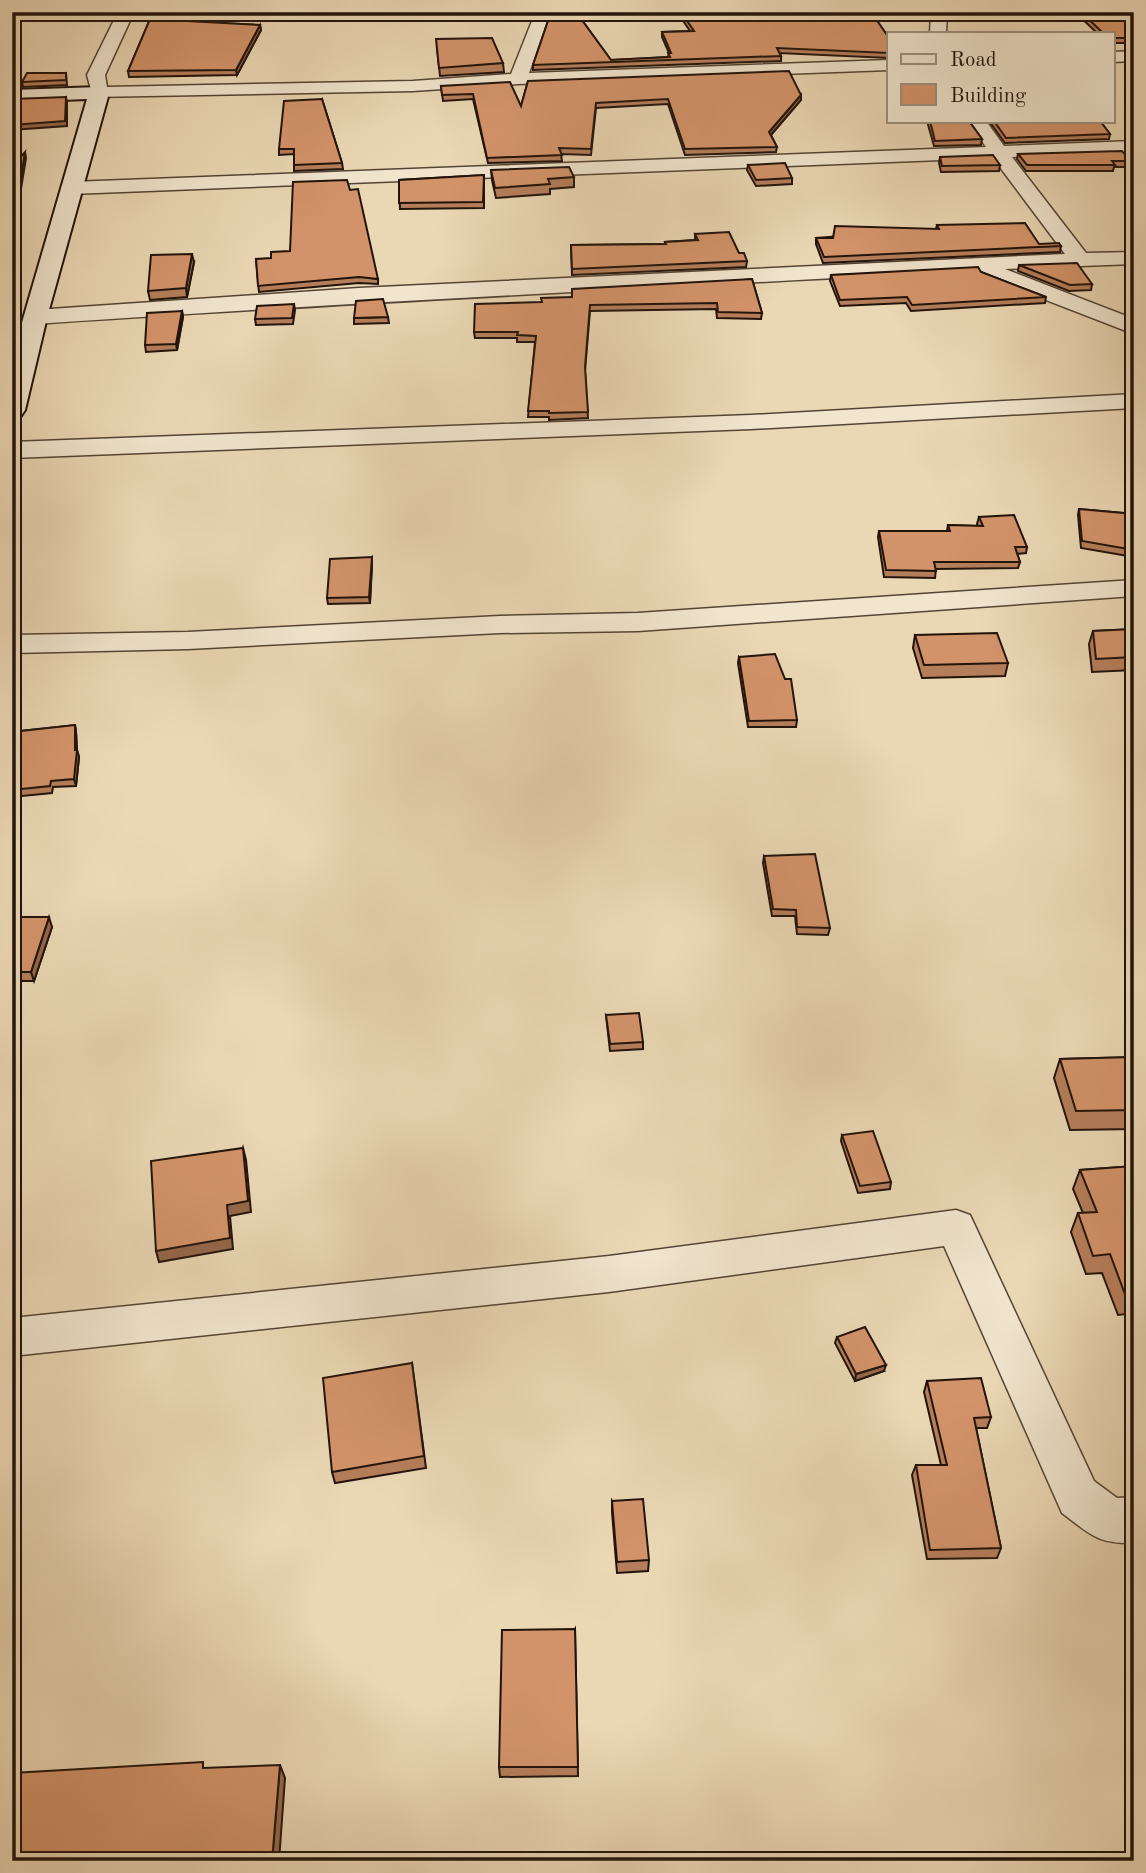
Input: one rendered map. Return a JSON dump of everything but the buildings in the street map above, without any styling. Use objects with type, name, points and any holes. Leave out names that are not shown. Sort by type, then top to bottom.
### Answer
[{"type":"street","points":[[12,410],[35,317],[99,93],[96,75],[126,12]]},
{"type":"street","points":[[518,79],[540,21],[536,12]]},
{"type":"street","points":[[938,32],[939,12]]},
{"type":"street","points":[[1114,57],[1134,56]]},
{"type":"street","points":[[12,96],[414,86],[518,79],[887,65]]},
{"type":"street","points":[[978,122],[1080,260]]},
{"type":"street","points":[[71,188],[1134,148]]},
{"type":"street","points":[[35,317],[359,295],[621,285],[969,264],[1134,258]]},
{"type":"street","points":[[969,264],[1032,285],[1057,298],[1134,327]]},
{"type":"street","points":[[12,450],[751,422],[1134,401]]},
{"type":"street","points":[[12,644],[121,643],[314,636],[483,625],[634,622],[1056,591],[1134,588]]},
{"type":"street","points":[[12,1337],[610,1274],[956,1227],[1078,1497],[1110,1521],[1134,1520]]}]
